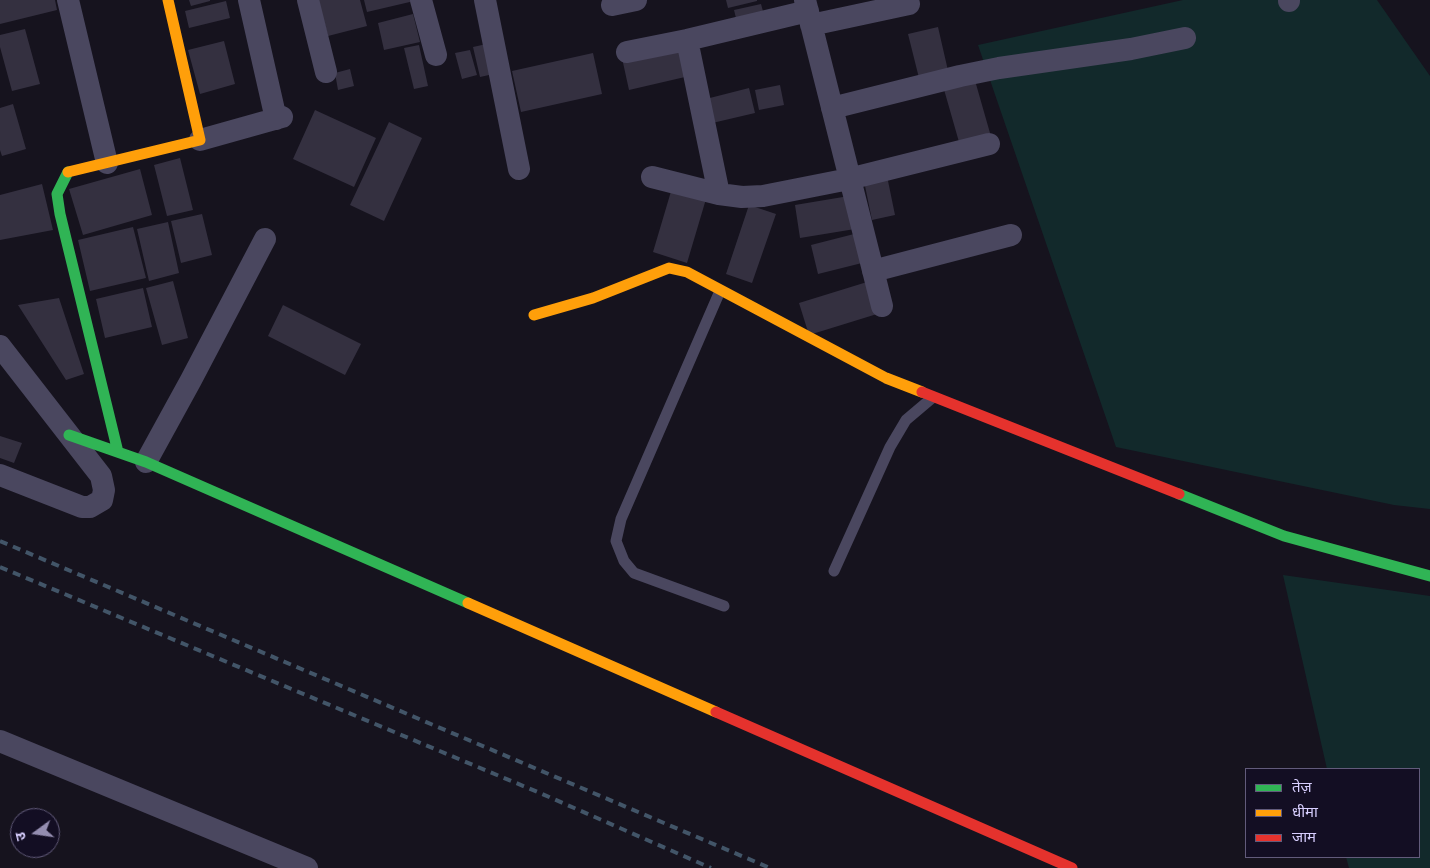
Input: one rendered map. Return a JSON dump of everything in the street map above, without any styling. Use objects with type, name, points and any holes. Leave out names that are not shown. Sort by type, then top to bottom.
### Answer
[{"type":"street","points":[[68,0],[107,164]]},
{"type":"street","points":[[168,0],[200,140]]},
{"type":"street","points":[[118,452],[60,214],[57,194],[68,172],[175,147],[279,118],[249,0]]},
{"type":"street","points":[[308,0],[326,72]]},
{"type":"street","points":[[421,0],[436,55]]},
{"type":"street","points":[[485,0],[519,169]]},
{"type":"street","points":[[612,6],[636,0]]},
{"type":"street","points":[[627,52],[808,12],[909,4]]},
{"type":"street","points":[[808,12],[882,306]]},
{"type":"street","points":[[832,108],[999,68],[1131,49],[1186,38]]},
{"type":"street","points":[[687,40],[719,194]]},
{"type":"street","points":[[652,177],[719,194],[742,197],[763,196],[849,179],[989,144]]},
{"type":"street","points":[[873,271],[1011,235]]},
{"type":"street","points":[[146,462],[265,239]]},
{"type":"street","points":[[534,315],[593,298],[669,268],[687,272],[886,378],[1284,536],[1430,576]]},
{"type":"street","points":[[0,346],[101,476],[104,490],[102,500],[90,507],[82,507],[0,475]]},
{"type":"street","points":[[69,435],[146,462],[1072,868]]},
{"type":"street","points":[[0,741],[307,868]]},
{"type":"lane","points":[[720,291],[621,519],[616,541],[624,561],[634,574],[724,606]]},
{"type":"lane","points":[[834,571],[890,447],[906,420],[933,397]]},
{"type":"green space","points":[[1183,0],[1377,0],[1430,76],[1430,509],[1394,505],[1116,447],[978,45]]},
{"type":"green space","points":[[1283,575],[1430,596],[1430,868],[1349,868],[1346,858],[1420,858],[1420,768],[1327,768]]},
{"type":"building","points":[[0,0],[55,0],[57,10],[0,24]]},
{"type":"building","points":[[189,0],[210,0],[210,1],[191,6]]},
{"type":"building","points":[[318,0],[360,0],[367,26],[328,36]]},
{"type":"building","points":[[364,0],[414,0],[414,1],[367,12]]},
{"type":"building","points":[[726,0],[757,0],[757,1],[728,8]]},
{"type":"building","points":[[226,1],[230,18],[189,28],[185,11]]},
{"type":"building","points":[[761,4],[764,15],[737,22],[734,10]]},
{"type":"building","points":[[413,14],[420,42],[384,50],[378,23]]},
{"type":"building","points":[[938,27],[949,75],[920,82],[908,34]]},
{"type":"building","points":[[25,29],[40,84],[12,91],[0,47],[0,35]]},
{"type":"building","points":[[224,41],[235,84],[200,94],[188,50]]},
{"type":"building","points":[[491,43],[498,73],[480,77],[473,47]]},
{"type":"building","points":[[419,45],[428,86],[414,89],[404,48]]},
{"type":"building","points":[[678,46],[685,77],[629,90],[622,58]]},
{"type":"building","points":[[470,50],[477,75],[462,79],[455,53]]},
{"type":"building","points":[[593,53],[602,94],[521,112],[512,71]]},
{"type":"building","points":[[350,69],[354,86],[338,90],[335,73]]},
{"type":"building","points":[[974,77],[990,133],[959,142],[943,86]]},
{"type":"building","points":[[780,85],[784,105],[759,110],[755,90]]},
{"type":"building","points":[[749,88],[755,113],[708,124],[702,100]]},
{"type":"building","points":[[13,104],[26,149],[2,156],[0,150],[0,108]]},
{"type":"building","points":[[315,110],[376,138],[354,187],[293,159]]},
{"type":"building","points":[[389,122],[422,138],[384,221],[350,205]]},
{"type":"building","points":[[180,158],[193,210],[167,216],[154,165]]},
{"type":"building","points":[[140,169],[152,215],[83,235],[69,189]]},
{"type":"building","points":[[887,176],[895,215],[872,220],[864,181]]},
{"type":"building","points":[[42,184],[53,230],[0,240],[0,195]]},
{"type":"building","points":[[672,188],[706,199],[687,263],[653,252]]},
{"type":"building","points":[[849,196],[855,229],[800,238],[795,205]]},
{"type":"building","points":[[749,205],[776,214],[752,283],[726,274]]},
{"type":"building","points":[[202,214],[212,255],[181,263],[171,221]]},
{"type":"building","points":[[168,222],[179,273],[149,281],[137,229]]},
{"type":"building","points":[[133,227],[146,278],[90,291],[78,240]]},
{"type":"building","points":[[858,233],[866,262],[818,274],[811,245]]},
{"type":"building","points":[[173,281],[188,338],[162,345],[146,288]]},
{"type":"building","points":[[867,282],[877,314],[809,335],[799,303]]},
{"type":"building","points":[[143,288],[152,327],[105,338],[96,299]]},
{"type":"building","points":[[59,298],[84,374],[66,380],[18,305]]},
{"type":"building","points":[[283,305],[361,344],[345,375],[268,336]]},
{"type":"building","points":[[0,436],[22,443],[14,463],[0,458]]},
{"type":"railway","points":[[0,541],[770,868]]},
{"type":"railway","points":[[0,567],[540,793],[711,868]]},
{"type":"traffic: fast","points":[[68,172],[57,194],[60,214],[118,452]]},
{"type":"traffic: fast","points":[[69,435],[146,462],[468,603]]},
{"type":"traffic: fast","points":[[1179,494],[1284,536],[1430,576]]},
{"type":"traffic: slow","points":[[68,172],[200,140],[168,0]]},
{"type":"traffic: slow","points":[[534,315],[593,298],[669,268],[687,272],[886,378],[922,392]]},
{"type":"traffic: slow","points":[[468,603],[716,712]]},
{"type":"traffic: jam","points":[[922,392],[1179,494]]},
{"type":"traffic: jam","points":[[716,712],[1072,868]]}]
